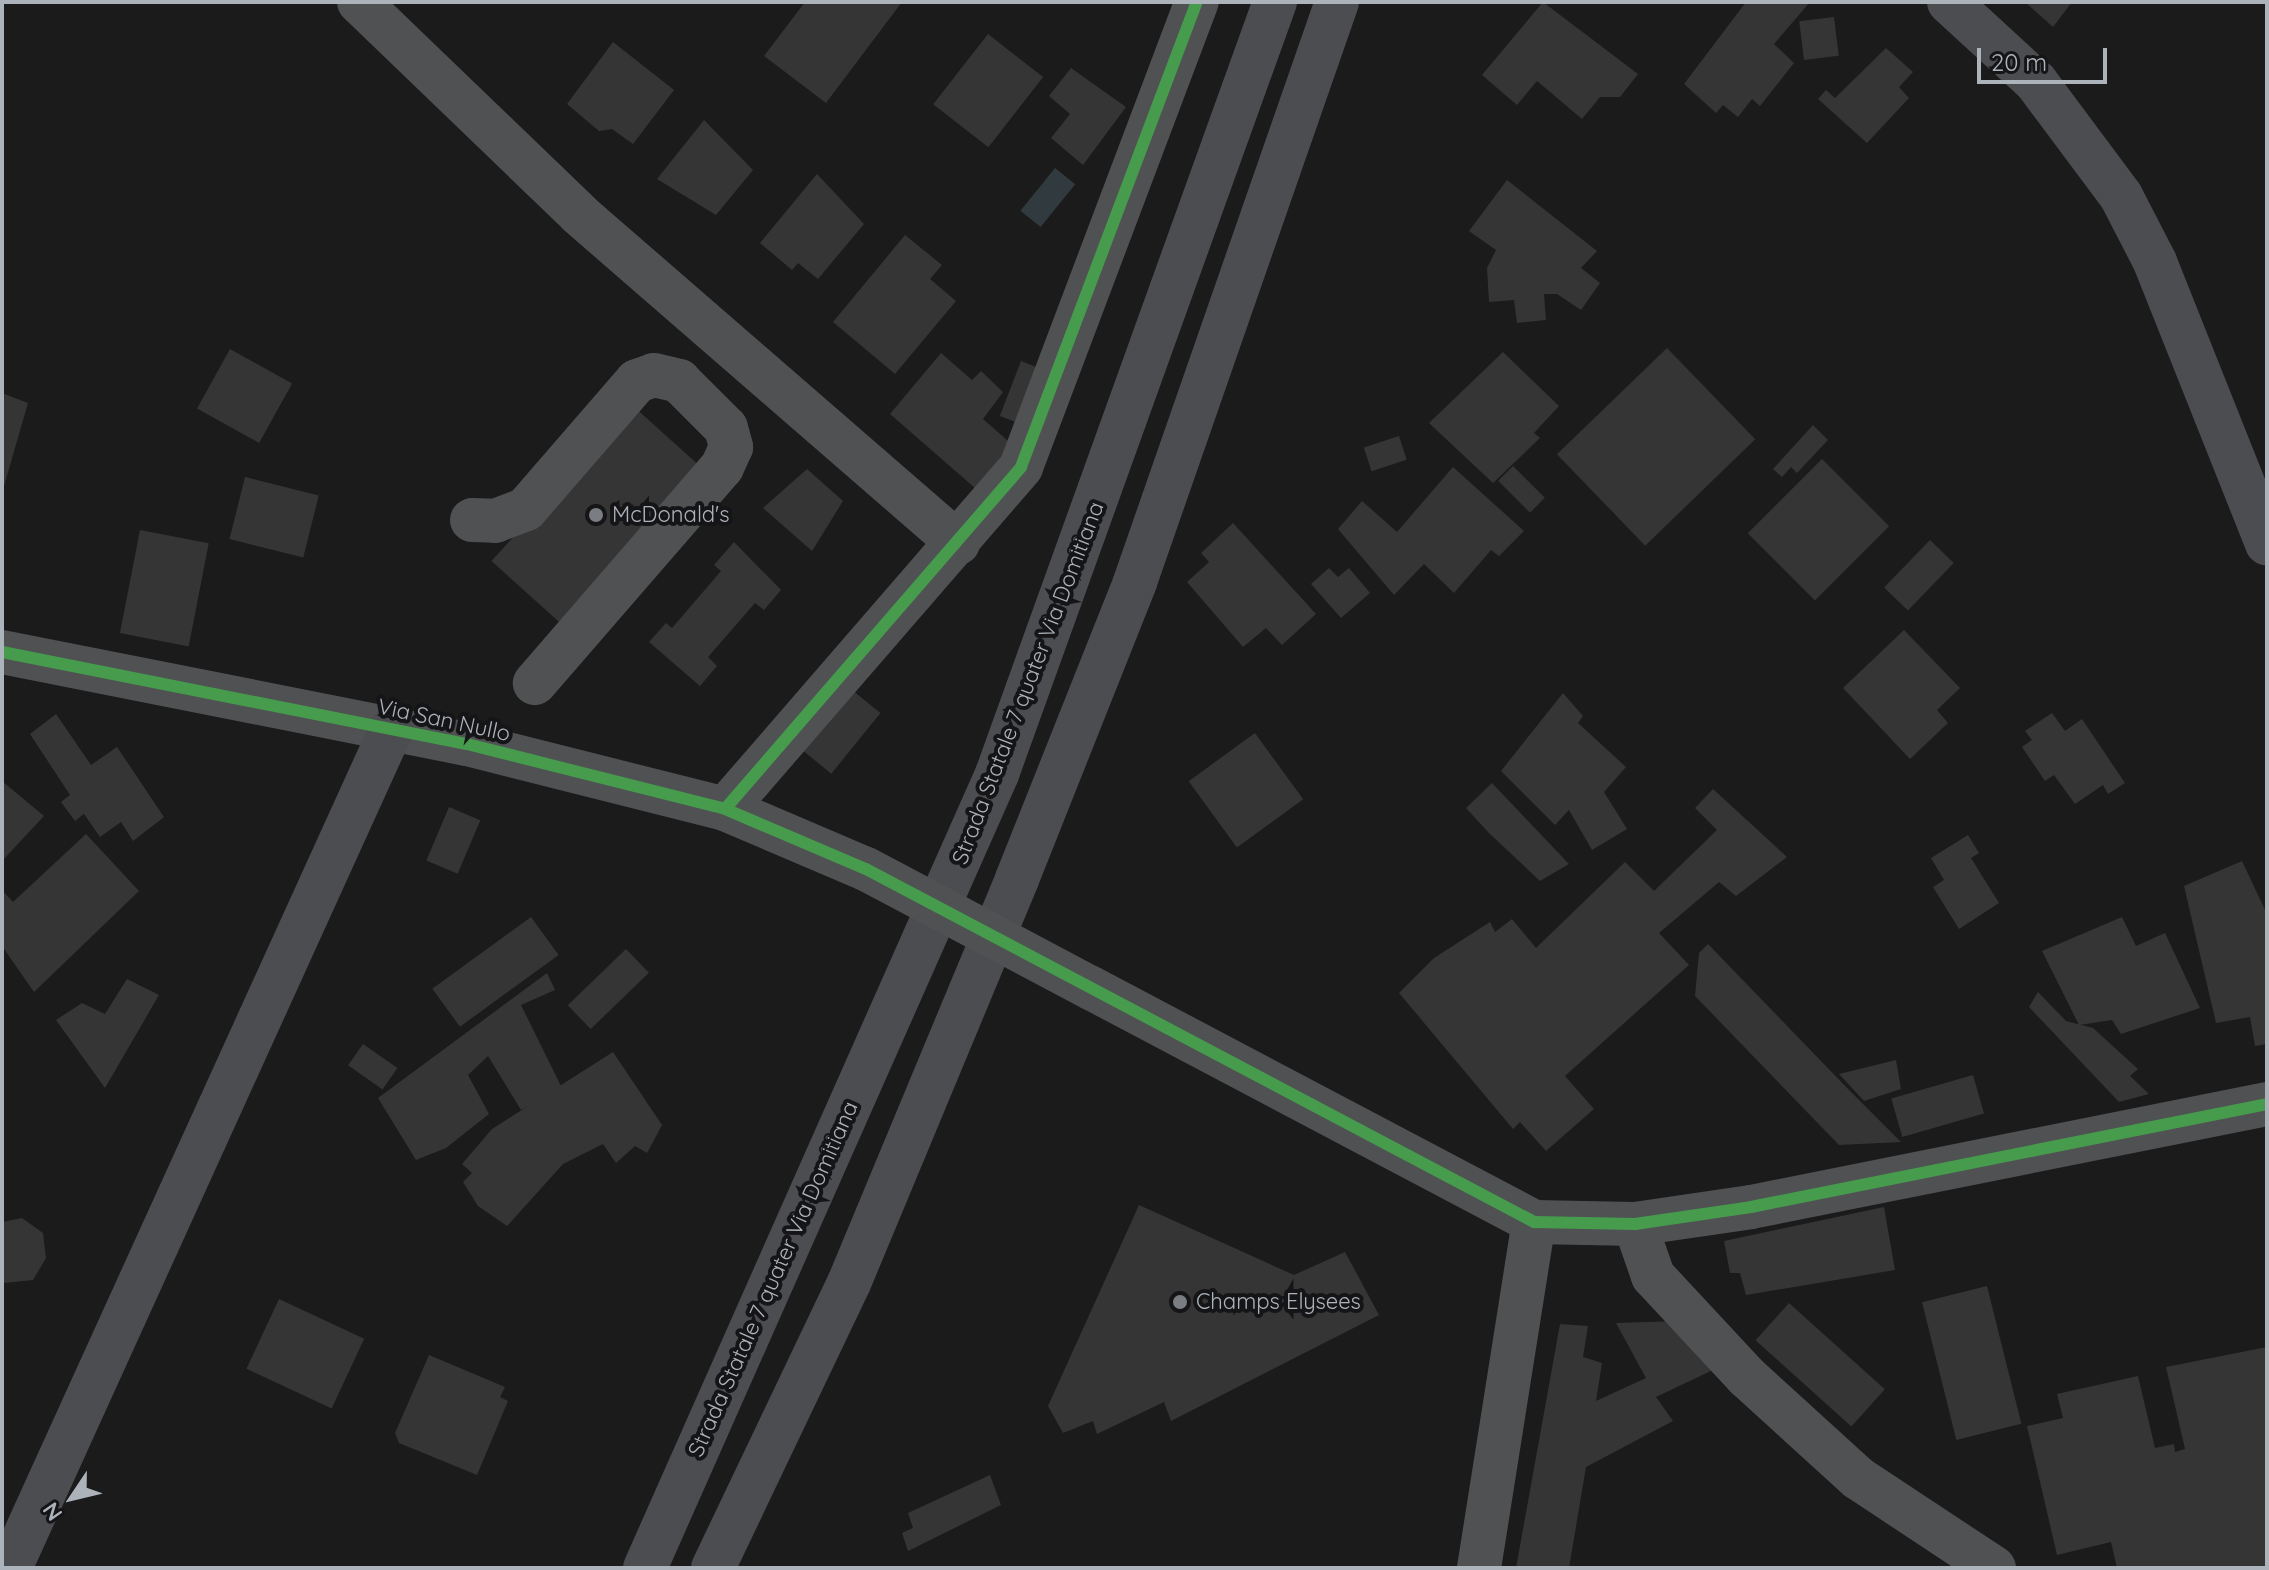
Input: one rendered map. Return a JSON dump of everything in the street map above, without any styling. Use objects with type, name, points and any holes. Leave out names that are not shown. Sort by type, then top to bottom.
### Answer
[{"type":"highway","name":"Strada Statale 7 quater Via Domitiana","points":[[645,1568],[997,774],[1275,2]]},
{"type":"highway","points":[[713,1568],[849,1283],[1017,879],[1135,582],[1337,2]]},
{"type":"highway","points":[[1949,2],[2036,82],[2121,196],[2161,275],[2267,544]]},
{"type":"highway","points":[[10,1568],[392,728]]},
{"type":"street","points":[[359,2],[579,214],[958,543]]},
{"type":"street","points":[[725,809],[1021,467],[1197,2]]},
{"type":"street","points":[[472,520],[526,509],[637,381],[654,375],[679,381],[726,428],[731,447],[722,467],[535,683]]},
{"type":"street","name":"Via San Nullo","points":[[2,652],[392,728],[725,809],[866,869],[1534,1222]]},
{"type":"street","points":[[1479,1568],[1534,1222],[1635,1224],[2011,1159],[2267,1104]]},
{"type":"street","points":[[1635,1224],[1653,1276],[1747,1377],[1858,1478],[1994,1568]]},
{"type":"shaded area","points":[[1055,168],[1075,184],[1041,227],[1020,211]]},
{"type":"building","points":[[805,2],[902,2],[826,103],[764,56]]},
{"type":"building","points":[[1543,2],[1638,74],[1620,97],[1600,97],[1582,119],[1537,81],[1517,105],[1482,75]]},
{"type":"building","points":[[1746,2],[1810,2],[1774,44],[1794,63],[1760,106],[1752,99],[1738,117],[1723,105],[1716,113],[1684,84]]},
{"type":"building","points":[[2025,2],[2072,2],[2053,27]]},
{"type":"building","points":[[1834,17],[1839,56],[1804,60],[1799,21]]},
{"type":"building","points":[[988,34],[1043,77],[988,147],[933,104]]},
{"type":"building","points":[[613,42],[674,90],[633,144],[612,129],[599,131],[567,104]]},
{"type":"building","points":[[1886,48],[1913,72],[1899,87],[1909,98],[1867,143],[1818,99],[1826,90],[1835,98]]},
{"type":"building","points":[[1071,68],[1126,107],[1083,165],[1051,138],[1070,114],[1049,96]]},
{"type":"building","points":[[704,120],[753,170],[716,215],[657,179]]},
{"type":"building","points":[[817,174],[864,224],[818,279],[798,263],[792,270],[760,243]]},
{"type":"building","points":[[1507,180],[1597,251],[1581,268],[1600,283],[1581,310],[1557,294],[1544,294],[1546,320],[1517,323],[1514,300],[1489,302],[1487,268],[1496,250],[1469,231]]},
{"type":"building","points":[[905,235],[942,265],[930,279],[956,301],[895,374],[833,322]]},
{"type":"building","points":[[1667,348],[1755,439],[1645,546],[1557,454]]},
{"type":"building","points":[[230,349],[292,383],[259,443],[197,408]]},
{"type":"building","points":[[1503,352],[1559,406],[1534,433],[1540,438],[1493,483],[1429,423]]},
{"type":"building","points":[[941,353],[972,380],[981,371],[1003,392],[983,419],[1015,447],[983,495],[890,414]]},
{"type":"building","points":[[1021,361],[1042,369],[1020,424],[1000,416]]},
{"type":"building","points":[[2,393],[28,403],[2,493]]},
{"type":"building","name":"McDonald's","points":[[632,405],[701,467],[561,623],[491,561]]},
{"type":"building","points":[[1813,425],[1828,440],[1797,473],[1791,467],[1782,477],[1773,469]]},
{"type":"building","points":[[1399,436],[1407,460],[1372,471],[1364,447]]},
{"type":"building","points":[[1822,459],[1889,526],[1815,600],[1748,533]]},
{"type":"building","points":[[1513,466],[1545,498],[1530,513],[1498,481]]},
{"type":"building","points":[[1453,467],[1524,531],[1499,556],[1491,550],[1454,593],[1424,564],[1394,595],[1338,529],[1362,501],[1397,532]]},
{"type":"building","points":[[807,469],[843,501],[812,551],[763,508]]},
{"type":"building","points":[[245,477],[319,495],[303,557],[230,539]]},
{"type":"building","points":[[1233,523],[1316,614],[1282,645],[1266,628],[1243,647],[1187,582],[1209,562],[1201,553]]},
{"type":"building","points":[[140,530],[209,543],[189,646],[120,633]]},
{"type":"building","points":[[1930,540],[1954,563],[1908,610],[1884,587]]},
{"type":"building","points":[[734,542],[781,590],[764,610],[755,603],[708,657],[717,666],[700,686],[649,642],[666,623],[672,628],[721,571],[714,565]]},
{"type":"building","points":[[1329,568],[1338,577],[1349,568],[1370,593],[1341,618],[1311,584]]},
{"type":"building","points":[[1904,630],[1960,688],[1937,710],[1948,723],[1910,759],[1843,688]]},
{"type":"building","points":[[847,686],[880,713],[831,774],[798,747]]},
{"type":"building","points":[[1563,693],[1583,716],[1578,723],[1626,767],[1604,792],[1627,829],[1592,850],[1569,810],[1555,825],[1501,771]]},
{"type":"building","points":[[2052,713],[2065,731],[2082,719],[2125,783],[2108,794],[2103,785],[2075,804],[2054,775],[2045,781],[2022,747],[2032,740],[2025,731]]},
{"type":"building","points":[[56,714],[91,765],[117,747],[164,817],[133,841],[121,822],[100,837],[84,814],[75,821],[61,802],[70,795],[30,734]]},
{"type":"building","points":[[1255,733],[1303,799],[1237,848],[1189,781]]},
{"type":"building","points":[[2,781],[44,816],[2,861]]},
{"type":"building","points":[[1492,783],[1569,864],[1540,881],[1489,833],[1466,808]]},
{"type":"building","points":[[1713,789],[1787,857],[1736,896],[1719,882],[1659,933],[1689,965],[1565,1076],[1594,1109],[1546,1151],[1520,1122],[1513,1129],[1399,993],[1434,958],[1490,922],[1495,932],[1512,919],[1536,948],[1625,862],[1654,891],[1717,830],[1695,808]]},
{"type":"building","points":[[449,807],[480,820],[458,874],[426,860]]},
{"type":"building","points":[[86,834],[139,891],[34,992],[2,946],[2,890],[13,902]]},
{"type":"building","points":[[1968,835],[1979,853],[1971,858],[1999,903],[1959,929],[1933,887],[1944,880],[1931,858]]},
{"type":"building","points":[[2242,861],[2267,914],[2267,1044],[2255,1046],[2250,1017],[2216,1023],[2184,886]]},
{"type":"building","points":[[531,917],[559,955],[460,1027],[432,989]]},
{"type":"building","points":[[2122,917],[2136,946],[2165,933],[2200,1008],[2121,1034],[2112,1020],[2079,1025],[2042,951]]},
{"type":"building","points":[[1708,944],[1901,1142],[1839,1145],[1695,996],[1699,953]]},
{"type":"building","points":[[626,949],[649,973],[591,1029],[568,1005]]},
{"type":"building","points":[[547,973],[555,990],[521,1005],[562,1088],[521,1110],[488,1056],[468,1075],[489,1114],[446,1148],[416,1160],[378,1098]]},
{"type":"building","points":[[127,979],[159,995],[105,1088],[56,1020],[82,1003],[105,1014]]},
{"type":"building","points":[[2038,992],[2066,1021],[2093,1028],[2138,1069],[2130,1076],[2149,1094],[2119,1102],[2029,1007]]},
{"type":"building","points":[[363,1044],[397,1068],[382,1089],[348,1065]]},
{"type":"building","points":[[613,1052],[662,1125],[647,1153],[635,1146],[616,1163],[603,1144],[563,1164],[507,1226],[478,1206],[463,1182],[472,1173],[462,1164],[492,1129]]},
{"type":"building","points":[[1896,1060],[1901,1089],[1864,1101],[1839,1074]]},
{"type":"building","points":[[1973,1075],[1984,1113],[1902,1137],[1891,1098]]},
{"type":"building","points":[[1139,1205],[1294,1275],[1345,1252],[1379,1315],[1171,1421],[1164,1402],[1097,1434],[1093,1421],[1063,1433],[1048,1406]]},
{"type":"building","points":[[1884,1207],[1895,1270],[1746,1295],[1740,1273],[1730,1273],[1724,1241]]},
{"type":"building","points":[[22,1218],[43,1233],[46,1258],[33,1280],[4,1283],[2,1222]]},
{"type":"building","points":[[1987,1286],[2021,1424],[1956,1440],[1922,1302]]},
{"type":"building","points":[[279,1299],[364,1339],[332,1409],[246,1369]]},
{"type":"building","points":[[1789,1303],[1885,1389],[1851,1426],[1756,1340]]},
{"type":"building","points":[[1678,1321],[1715,1369],[1656,1397],[1673,1421],[1586,1467],[1569,1568],[1516,1568],[1560,1324],[1588,1326],[1583,1357],[1602,1363],[1596,1401],[1646,1378],[1616,1323]]},
{"type":"building","points":[[2267,1347],[2267,1568],[2117,1568],[2111,1542],[2057,1555],[2027,1426],[2063,1418],[2057,1394],[2138,1376],[2155,1448],[2174,1444],[2175,1452],[2185,1449],[2166,1367]]},
{"type":"building","points":[[429,1355],[505,1387],[500,1397],[508,1401],[477,1475],[399,1443],[395,1433]]},
{"type":"building","points":[[990,1475],[1001,1505],[908,1551],[902,1533],[913,1528],[908,1513]]},
{"type":"cycle path","points":[[725,809],[1021,467],[1197,2]]},
{"type":"cycle path","points":[[2,652],[467,744],[725,809],[866,869],[1534,1222],[1635,1224],[1751,1207],[2267,1104]]},
{"type":"place","name":"McDonald's","points":[[596,515]]},
{"type":"place","name":"Champs Elysees","points":[[1180,1302]]}]
